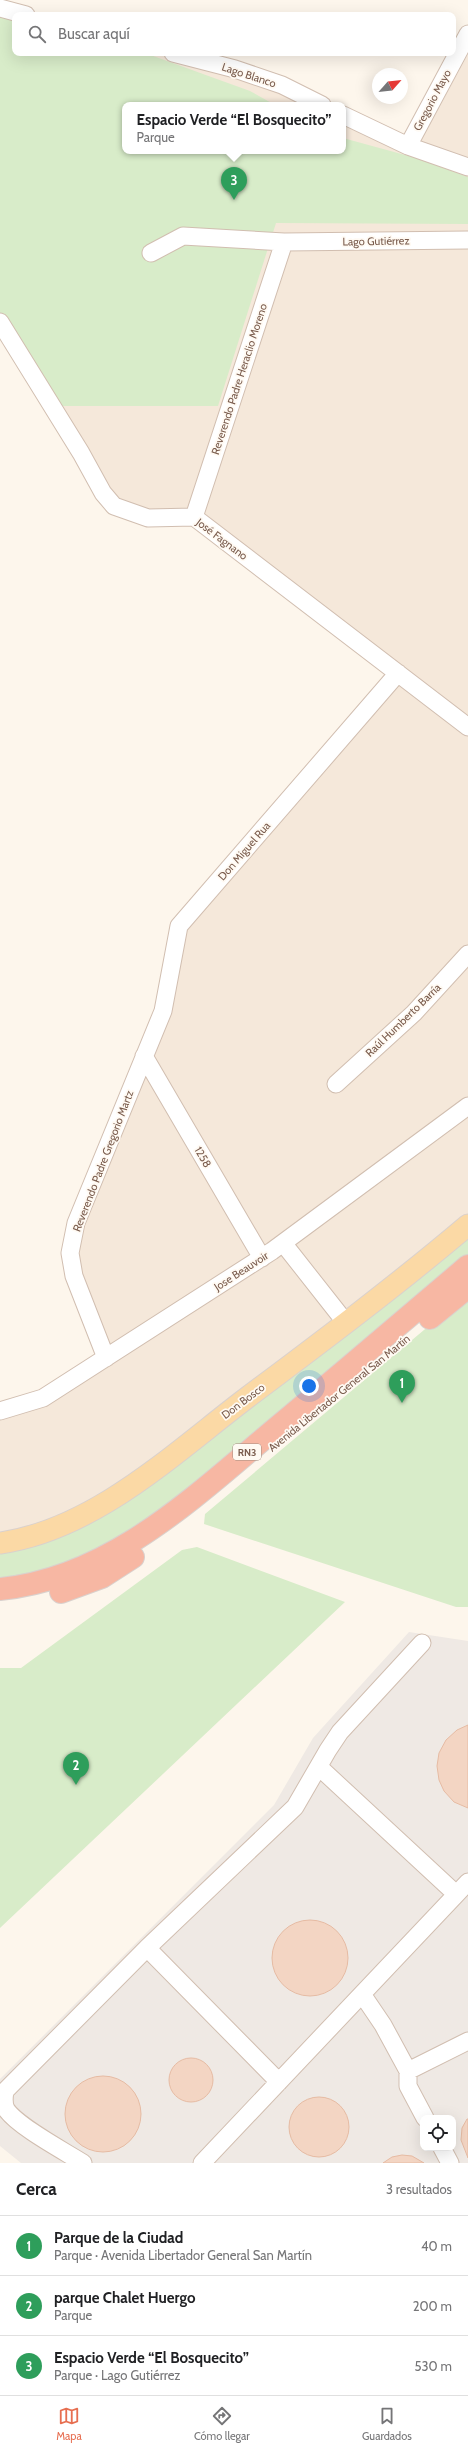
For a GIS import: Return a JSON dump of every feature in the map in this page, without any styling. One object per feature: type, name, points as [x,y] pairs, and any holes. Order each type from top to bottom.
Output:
[{"type":"highway","name":"Avenida Libertador General San Martín","points":[[0,1589],[33,1585],[67,1575],[106,1557],[154,1527],[211,1482],[468,1266]]},
{"type":"highway","name":"Avenida Libertador General San Martín","points":[[0,1602],[66,1591],[102,1577],[139,1554],[176,1527],[468,1287]]},
{"type":"main road","name":"Don Bosco","points":[[0,1543],[39,1534],[72,1523],[98,1509],[346,1323],[468,1225]]},
{"type":"street","points":[[0,8],[15,12]]},
{"type":"street","name":"Gregorio Mayo","points":[[408,146],[468,34]]},
{"type":"street","name":"Lago Blanco","points":[[185,56],[235,69],[282,85],[316,102]]},
{"type":"street","points":[[346,116],[408,146],[468,167]]},
{"type":"street","name":"Lago Gutiérrez","points":[[151,253],[183,236],[284,242],[468,240]]},
{"type":"street","name":"Reverendo Padre Heraclio Moreno","points":[[194,517],[284,242]]},
{"type":"street","name":"José Fagnano","points":[[0,322],[81,453],[103,493],[114,506],[148,518],[194,517],[468,728]]},
{"type":"street","name":"Don Miguel Rua","points":[[144,1056],[164,1005],[180,926],[398,674]]},
{"type":"street","name":"Raúl Humberto Barría","points":[[336,1084],[414,1013],[468,954]]},
{"type":"street","name":"1258","points":[[144,1056],[262,1258]]},
{"type":"street","name":"Reverendo Padre Gregorio Martz","points":[[106,1358],[74,1276],[70,1253],[76,1223],[144,1056]]},
{"type":"street","name":"Jose Beauvoir","points":[[0,1411],[43,1398],[262,1258],[468,1106]]},
{"type":"street","points":[[283,1243],[346,1323]]},
{"type":"street","points":[[83,2163],[16,2118],[7,2109],[4,2102],[5,2090],[148,1948],[295,1807],[340,1732],[422,1643]]},
{"type":"street","points":[[318,1767],[456,1894]]},
{"type":"street","points":[[202,2163],[468,1882]]},
{"type":"street","points":[[148,1948],[279,2082]]},
{"type":"street","points":[[362,1994],[383,2025],[408,2071],[408,2086],[423,2115]]},
{"type":"street","points":[[408,2071],[468,2042]]},
{"type":"street","points":[[444,2151],[450,2163]]},
{"type":"shaded area","points":[[0,8],[12,14],[12,56],[182,56],[313,102],[122,102],[122,154],[346,154],[346,116],[421,140],[468,54],[468,1225],[121,1493],[0,1543],[0,1411],[106,1358],[70,1253],[144,1056],[179,926],[398,674],[194,517],[114,506],[0,322]]},
{"type":"shaded area","points":[[409,1632],[468,1641],[468,2163],[21,2163],[0,2146],[0,2079],[274,1805],[313,1738]]},
{"type":"green space","points":[[0,9],[12,14],[12,56],[153,56],[250,91],[270,102],[122,102],[122,154],[346,154],[346,139],[416,158],[468,177],[468,224],[276,223],[218,406],[58,406],[0,313]]},
{"type":"green space","points":[[468,1225],[468,1266],[154,1527],[0,1589],[0,1543],[72,1523]]},
{"type":"green space","points":[[468,1293],[468,1607],[456,1607],[204,1524],[205,1514]]},
{"type":"green space","points":[[197,1547],[345,1602],[0,1928],[0,1668],[21,1668],[182,1550]]},
{"type":"building","points":[[468,1725],[468,1808],[454,1802],[444,1791],[439,1780],[437,1766],[439,1753],[446,1740],[457,1730]]},
{"type":"building","points":[[302,1920],[318,1920],[331,1926],[342,1937],[348,1950],[346,1973],[331,1990],[318,1996],[302,1996],[289,1990],[274,1973],[272,1966],[272,1950],[278,1937],[295,1922]]},
{"type":"building","points":[[187,2058],[195,2058],[207,2064],[213,2076],[213,2084],[207,2096],[195,2102],[187,2102],[175,2096],[169,2084],[169,2076],[175,2064]]},
{"type":"building","points":[[95,2076],[111,2076],[124,2082],[135,2093],[141,2106],[139,2129],[124,2146],[111,2152],[95,2152],[82,2146],[67,2129],[65,2122],[65,2106],[71,2093],[88,2078]]},
{"type":"building","points":[[313,2097],[325,2097],[336,2102],[344,2110],[349,2121],[347,2139],[336,2152],[325,2157],[313,2157],[302,2152],[294,2144],[289,2133],[289,2121],[294,2110],[302,2102]]},
{"type":"building","points":[[467,2119],[468,2158],[461,2140],[462,2128]]},
{"type":"building","points":[[402,2155],[412,2156],[424,2163],[383,2163],[392,2157]]},
{"type":"place","name":"Espacio Verde “El Bosquecito”","points":[[234,200]]},
{"type":"place","name":"Parque de la Ciudad","points":[[402,1403]]},
{"type":"place","name":"parque Chalet Huergo","points":[[76,1785]]}]
